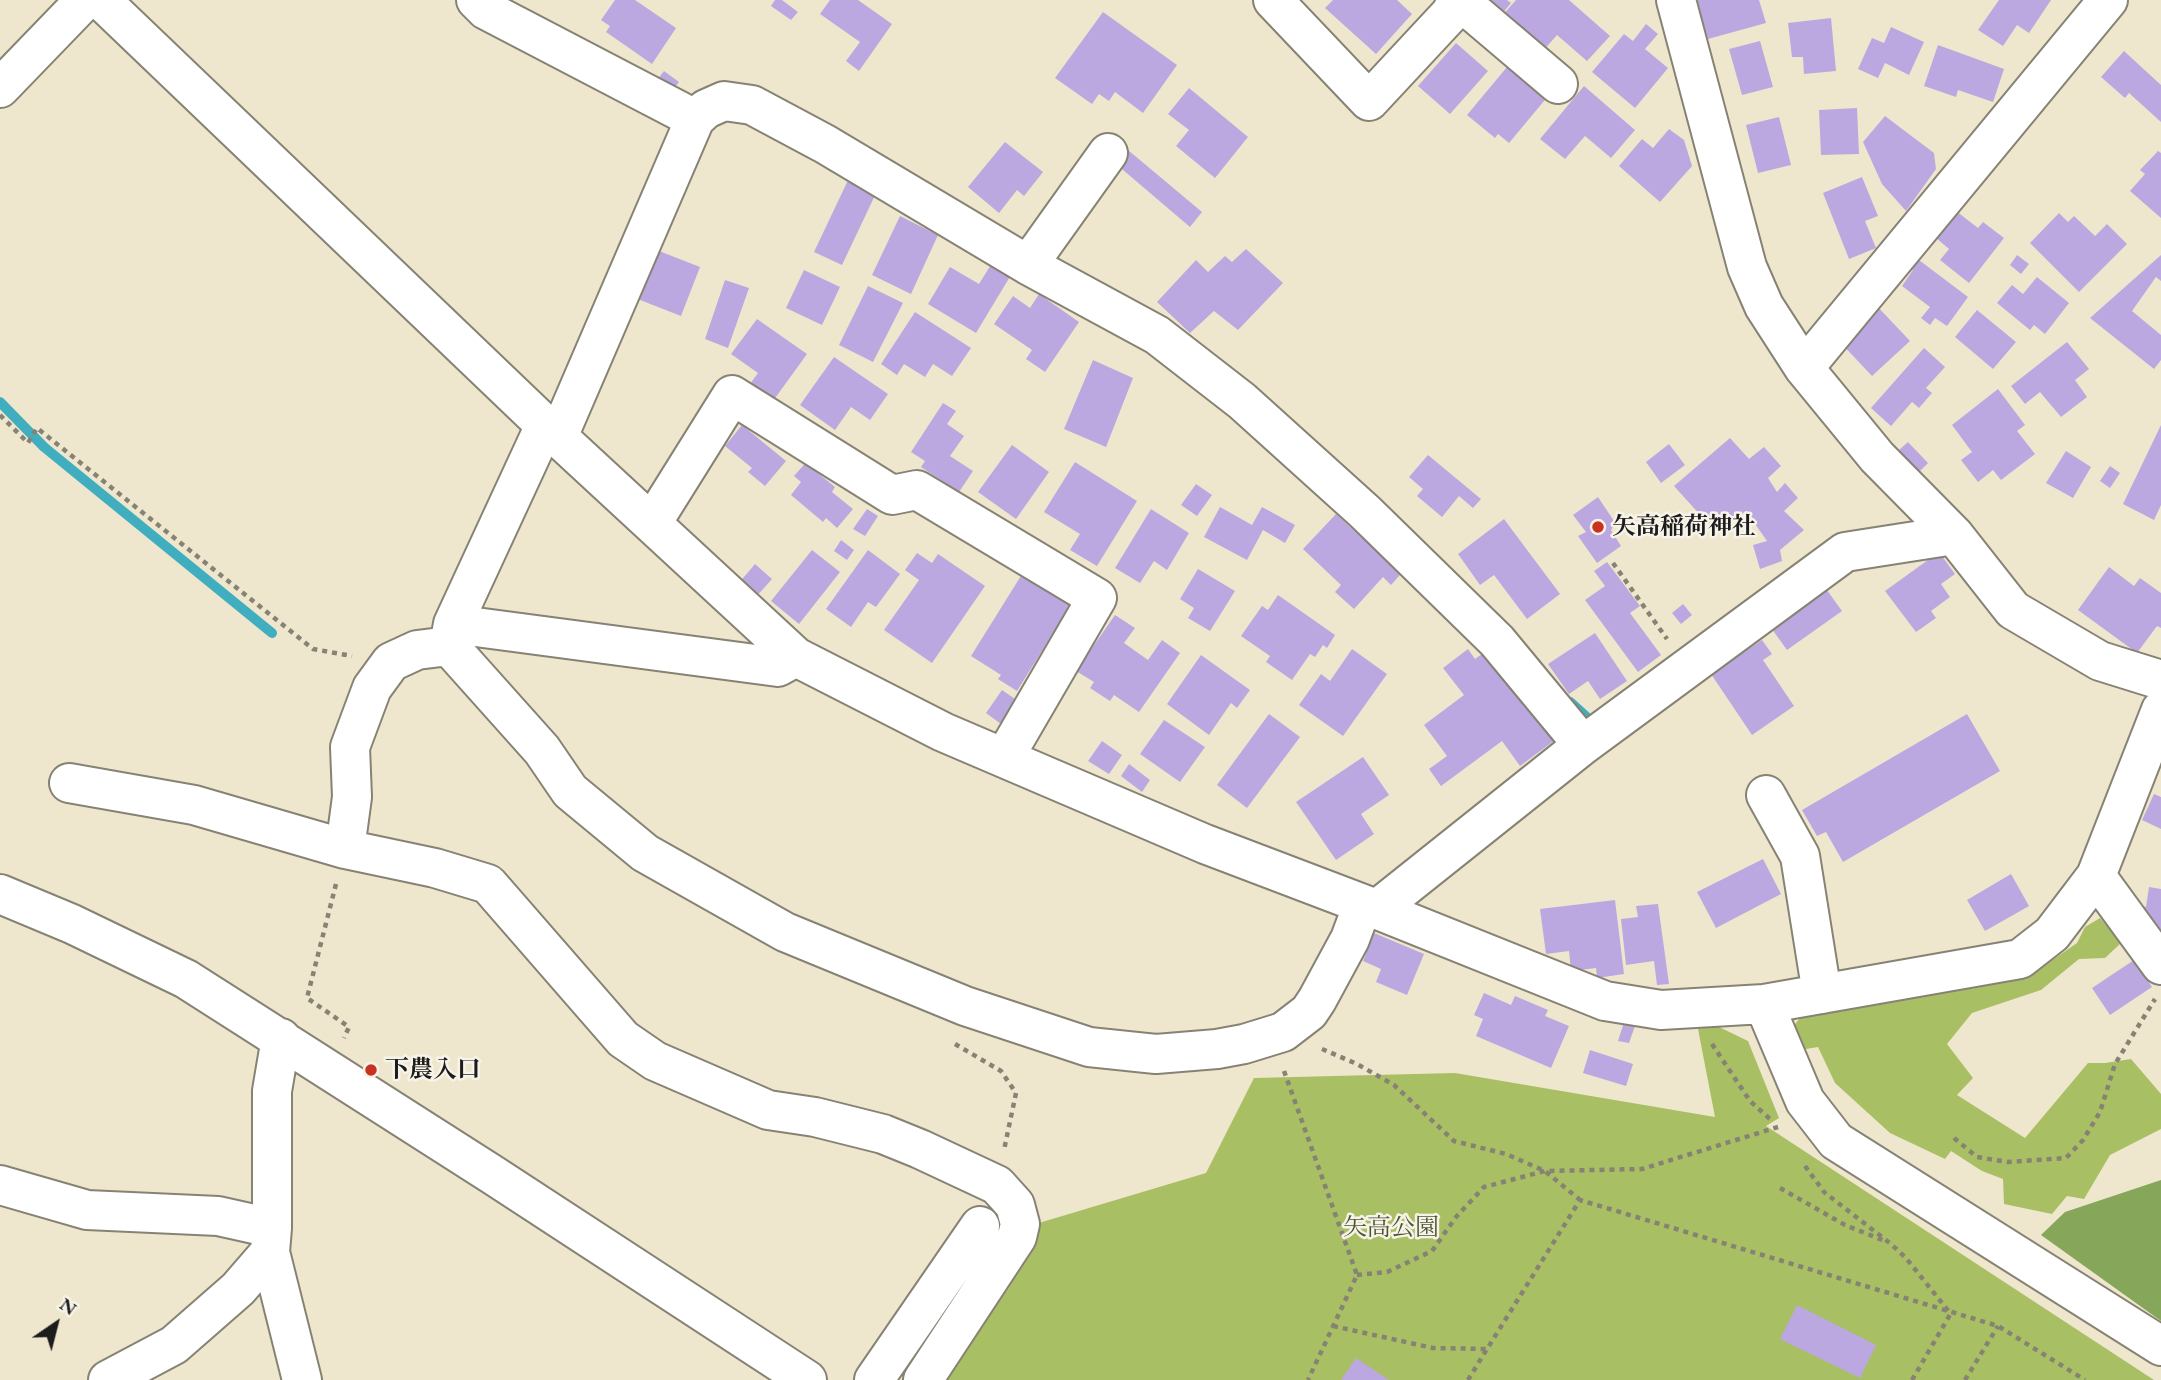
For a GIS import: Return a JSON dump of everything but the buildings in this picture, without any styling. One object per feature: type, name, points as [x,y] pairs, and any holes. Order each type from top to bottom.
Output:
[{"type":"street","points":[[0,88],[85,0]]},
{"type":"street","points":[[102,0],[551,431],[796,657],[943,732],[1205,844],[1605,1001],[1661,1010],[1764,1004],[2020,959],[2052,934],[2096,876],[2161,710]]},
{"type":"street","points":[[476,0],[486,10],[695,119]]},
{"type":"street","points":[[1273,0],[1369,101],[1451,13],[1458,0],[1558,84]]},
{"type":"street","points":[[1676,0],[1747,267],[1764,306],[1804,368],[1877,457],[1954,535],[2013,610],[2100,661],[2161,680]]},
{"type":"street","points":[[1804,368],[2108,0]]},
{"type":"street","points":[[451,635],[551,431],[695,119],[706,109],[724,101],[752,105],[825,144],[1028,265],[1157,335],[1242,401],[1364,512],[1497,641],[1583,745]]},
{"type":"street","points":[[1028,265],[1108,153]]},
{"type":"street","points":[[652,523],[732,395],[892,495],[917,490],[1097,598],[1004,758]]},
{"type":"street","points":[[451,635],[542,750],[570,791],[645,853],[785,932],[965,1006],[1089,1047],[1156,1054],[1217,1049],[1277,1035],[1309,1012],[1369,907],[1844,552],[1954,535]]},
{"type":"street","points":[[345,849],[352,797],[350,747],[372,688],[391,662],[451,635],[778,667],[796,657]]},
{"type":"street","points":[[68,783],[194,805],[345,849],[435,868],[488,884],[623,1039],[655,1061],[768,1110],[815,1117],[883,1134],[997,1185],[1015,1205],[1020,1224],[1017,1237],[923,1380]]},
{"type":"street","points":[[1766,795],[1800,856],[1822,993]]},
{"type":"street","points":[[2096,876],[2161,965]]},
{"type":"street","points":[[0,894],[72,924],[186,979],[807,1380]]},
{"type":"street","points":[[1764,1004],[1805,1101],[1836,1141],[2161,1346]]},
{"type":"street","points":[[281,1038],[272,1091],[271,1240],[302,1380]]},
{"type":"street","points":[[0,1185],[87,1210],[218,1216],[271,1240]]},
{"type":"street","points":[[874,1380],[980,1226]]},
{"type":"street","points":[[108,1380],[174,1345],[238,1289],[271,1240]]},
{"type":"path","points":[[0,415],[28,443],[37,428],[313,649],[391,662]]},
{"type":"path","points":[[1613,563],[1688,669]]},
{"type":"path","points":[[340,1048],[349,1027],[307,998],[345,849]]},
{"type":"path","points":[[1954,1138],[1977,1157],[2008,1162],[2066,1158],[2083,1140],[2100,1112],[2115,1064],[2161,989]]},
{"type":"path","points":[[1696,1008],[1706,1035],[1750,1101],[1785,1138]]},
{"type":"path","points":[[1277,1035],[1357,1064],[1394,1085],[1454,1141],[1506,1154],[1545,1171],[1580,1200],[1998,1326],[2085,1380]]},
{"type":"path","points":[[1277,1035],[1357,1275],[1308,1380]]},
{"type":"path","points":[[943,1038],[1001,1071],[1016,1093],[997,1185]]},
{"type":"path","points":[[1357,1275],[1387,1272],[1432,1251],[1456,1217],[1484,1187],[1545,1171],[1642,1169],[1785,1125]]},
{"type":"path","points":[[1801,1160],[1824,1192],[1891,1244],[1951,1313]]},
{"type":"path","points":[[1780,1188],[1845,1225],[1891,1244]]},
{"type":"path","points":[[1468,1380],[1580,1200]]},
{"type":"path","points":[[1912,1380],[1951,1313]]},
{"type":"path","points":[[1333,1326],[1433,1348],[1488,1349]]},
{"type":"path","points":[[1965,1380],[1998,1326]]},
{"type":"green space","points":[[2100,918],[2121,943],[2105,958],[2079,959],[2041,990],[1972,1013],[1947,1044],[1973,1078],[1957,1095],[2025,1138],[2088,1063],[2131,1059],[2161,1094],[2161,1129],[2110,1155],[2084,1199],[2067,1196],[2052,1214],[2004,1204],[2003,1179],[1982,1171],[1951,1151],[1945,1159],[1890,1133],[1835,1083],[1818,1047],[1800,1050],[1790,1030],[1807,1010],[2041,968],[2077,943],[2085,927]]},
{"type":"green space","name":"矢高公園","points":[[1715,1025],[1748,1041],[1779,1118],[1766,1126],[2154,1380],[923,1380],[1012,1231],[1206,1173],[1254,1078],[1455,1073],[1715,1117],[1698,1029]]},
{"type":"green space","points":[[2161,1180],[2161,1321],[2041,1235],[2065,1212]]},
{"type":"waterway","points":[[0,402],[44,447],[272,633]]},
{"type":"waterway","points":[[1570,702],[1591,721],[1598,716]]},
{"type":"place","name":"矢高稲荷神社","points":[[1598,527]]},
{"type":"place","name":"下農入口","points":[[371,1070]]}]
